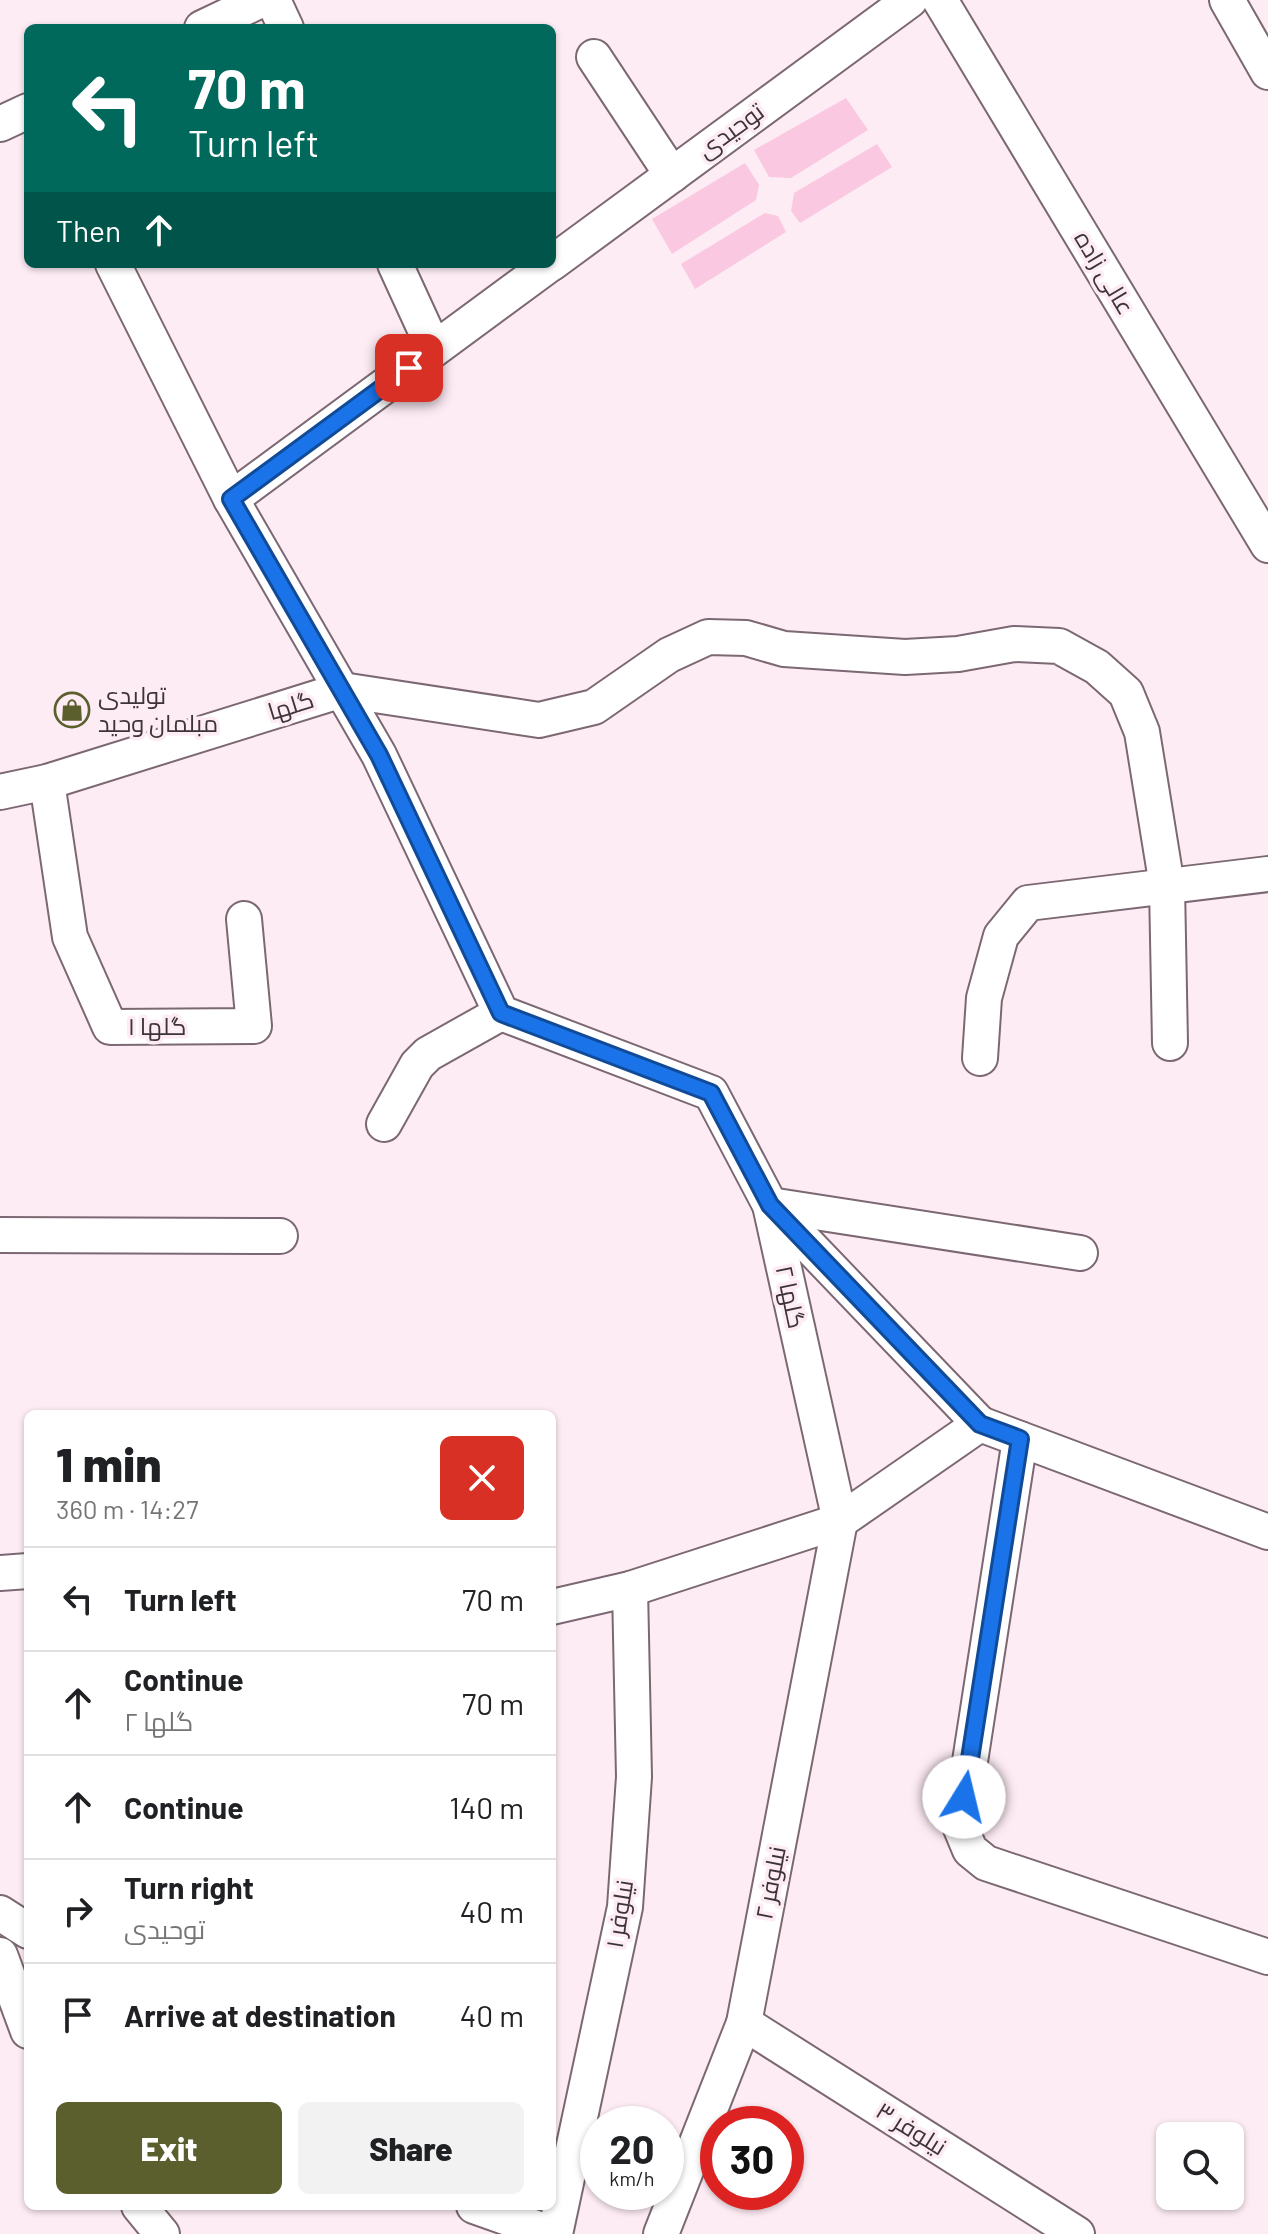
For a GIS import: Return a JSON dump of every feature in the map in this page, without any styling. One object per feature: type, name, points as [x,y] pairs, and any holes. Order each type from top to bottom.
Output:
[{"type":"street","points":[[210,24],[261,0]]},
{"type":"street","points":[[273,0],[284,24]]},
{"type":"street","name":"توحیدی","points":[[556,259],[910,0]]},
{"type":"street","name":"عالی زاده","points":[[940,0],[1268,545]]},
{"type":"street","points":[[1227,0],[1268,72]]},
{"type":"street","points":[[594,57],[672,175]]},
{"type":"street","points":[[0,124],[24,113]]},
{"type":"street","points":[[115,268],[231,499],[379,755],[501,1013],[428,1054],[417,1065],[384,1124]]},
{"type":"street","points":[[397,268],[434,349]]},
{"type":"street","name":"توحیدی","points":[[231,499],[544,268]]},
{"type":"street","name":"گلها","points":[[0,792],[47,782],[342,690],[539,720],[594,707],[669,655],[708,637],[746,638],[784,649],[905,657],[958,654],[1014,644],[1059,646],[1097,667],[1126,693],[1142,732],[1167,886],[1170,1043]]},
{"type":"street","name":"گلها ۱","points":[[47,782],[70,937],[110,1027],[254,1026],[244,919]]},
{"type":"street","points":[[980,1058],[984,998],[1001,936],[1028,903],[1268,874]]},
{"type":"street","name":"گلها ۲","points":[[501,1013],[711,1093],[770,1205],[840,1521]]},
{"type":"street","points":[[770,1205],[1080,1253]]},
{"type":"street","points":[[770,1205],[980,1424],[1268,1532]]},
{"type":"street","points":[[0,1235],[280,1236]]},
{"type":"street","points":[[556,1606],[630,1589],[840,1521],[980,1424]]},
{"type":"street","points":[[1020,1439],[960,1826],[970,1850],[986,1863],[1268,1957]]},
{"type":"street","name":"نیلوفر ۲","points":[[661,2234],[744,2023],[840,1521]]},
{"type":"street","points":[[0,1573],[24,1571]]},
{"type":"street","name":"نیلوفر ۱","points":[[554,2234],[625,1907],[634,1777],[630,1589]]},
{"type":"street","points":[[0,1913],[24,1928]]},
{"type":"street","points":[[0,1955],[24,2020]]},
{"type":"street","name":"نیلوفر ۳","points":[[744,2023],[1077,2234]]},
{"type":"street","points":[[142,2210],[162,2234]]},
{"type":"street","points":[[485,2210],[554,2234]]},
{"type":"shaded area","points":[[846,98],[868,130],[791,178],[769,177],[754,150]]},
{"type":"shaded area","points":[[877,144],[892,167],[800,223],[791,211],[794,193]]},
{"type":"shaded area","points":[[745,163],[759,185],[756,200],[672,254],[652,219]]},
{"type":"shaded area","points":[[765,213],[778,216],[786,232],[695,289],[681,264]]},
{"type":"place","name":"تولیدی مبلمان وحید","points":[[72,710]]},
{"type":"route","points":[[409,368],[231,499],[379,755],[501,1013],[711,1093],[770,1205],[980,1424],[1020,1439],[964,1797]]}]
